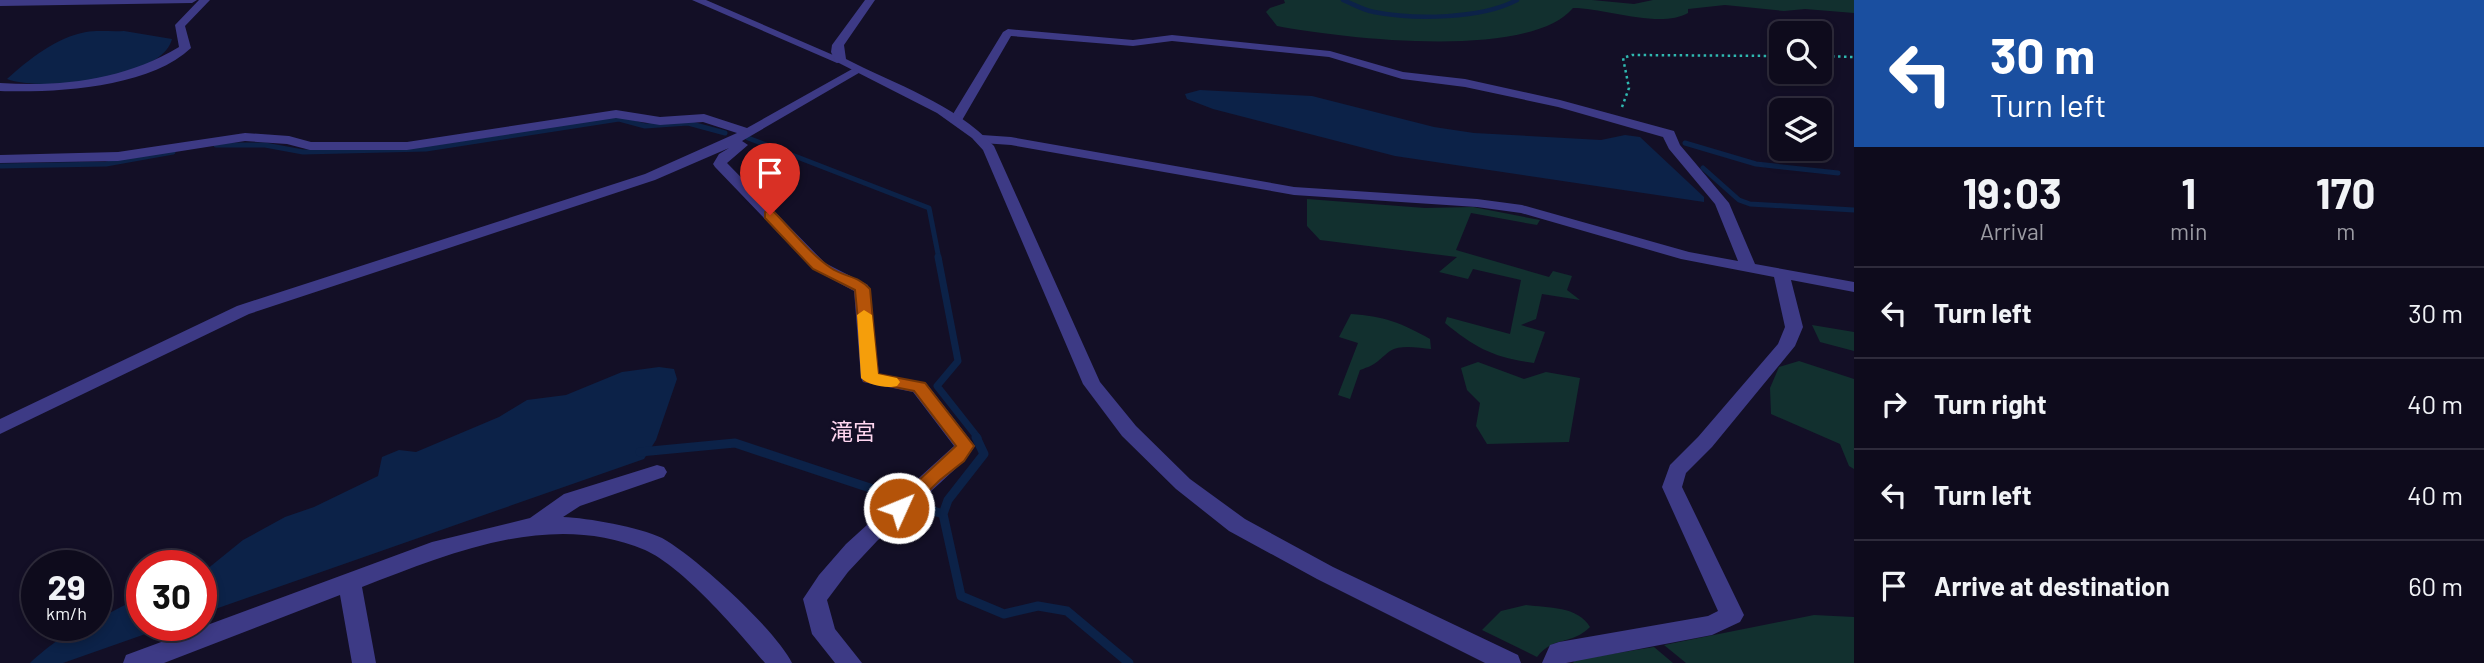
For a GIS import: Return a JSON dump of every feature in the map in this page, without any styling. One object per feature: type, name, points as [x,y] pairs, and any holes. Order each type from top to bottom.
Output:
[{"type":"street","points":[[0,3],[192,0]]},
{"type":"street","points":[[0,87],[60,87],[100,81],[171,57],[185,48],[180,26],[205,0]]},
{"type":"street","points":[[697,0],[799,46],[841,61],[956,119],[982,139],[989,149],[1092,384],[1129,430],[1183,484],[1237,525],[1325,573],[1509,663]]},
{"type":"street","points":[[841,61],[837,52],[838,45],[870,0]]},
{"type":"street","points":[[0,14],[29,1]]},
{"type":"street","points":[[956,119],[1009,32],[1133,43],[1172,38],[1330,54],[1402,75],[1496,89],[1670,134],[1674,146],[1722,203],[1749,268]]},
{"type":"street","points":[[0,427],[243,310],[650,177],[741,135],[858,70]]},
{"type":"street","points":[[0,159],[134,155],[234,138],[287,140],[310,146],[407,146],[616,114],[660,121],[704,118],[741,135]]},
{"type":"street","points":[[741,135],[742,146],[724,157],[720,164],[819,266],[829,273],[854,282],[862,289],[870,378],[919,387],[965,446],[958,457],[933,475],[830,575],[815,599],[824,634],[850,663]]},
{"type":"street","points":[[982,139],[1011,141],[1294,191],[1495,204],[1522,209],[1662,250],[1854,287]]},
{"type":"street","points":[[1554,663],[1559,652],[1712,625],[1732,615],[1672,487],[1677,470],[1705,442],[1786,346],[1794,327],[1781,274]]},
{"type":"street","points":[[536,524],[572,500],[657,472]]},
{"type":"street","points":[[135,663],[440,548],[536,524],[586,526],[653,544],[683,565],[737,613],[780,663]]},
{"type":"street","points":[[350,584],[364,663]]},
{"type":"path","points":[[1612,118],[1627,100],[1630,84],[1622,65],[1623,58],[1632,55],[1769,56]]},
{"type":"path","points":[[1832,56],[1854,57]]},
{"type":"green space","points":[[1284,0],[1592,0],[1634,4],[1653,0],[1854,0],[1854,13],[1805,9],[1784,11],[1725,5],[1688,9],[1688,13],[1663,19],[1573,8],[1550,24],[1517,35],[1477,40],[1387,40],[1277,26],[1266,12],[1285,3]]},
{"type":"green space","points":[[1307,199],[1425,208],[1473,207],[1540,220],[1537,225],[1471,213],[1456,250],[1549,277],[1553,271],[1572,276],[1567,290],[1580,300],[1542,294],[1536,319],[1521,325],[1545,332],[1534,363],[1497,355],[1466,339],[1445,323],[1447,317],[1510,334],[1521,280],[1473,269],[1468,279],[1439,272],[1457,257],[1320,240],[1307,226]]},
{"type":"green space","points":[[1351,314],[1373,316],[1401,325],[1430,339],[1431,349],[1394,349],[1374,364],[1360,370],[1350,399],[1338,395],[1358,343],[1339,337]]},
{"type":"green space","points":[[1812,325],[1854,332],[1854,351],[1820,342]]},
{"type":"green space","points":[[1799,361],[1854,379],[1854,469],[1849,466],[1840,444],[1771,414],[1770,388],[1779,367]]},
{"type":"green space","points":[[1478,362],[1524,379],[1546,372],[1580,378],[1569,442],[1487,444],[1476,426],[1480,403],[1467,390],[1461,368]]},
{"type":"green space","points":[[1526,605],[1570,612],[1585,620],[1590,627],[1576,637],[1550,646],[1537,657],[1482,630],[1501,611]]},
{"type":"green space","points":[[1814,615],[1854,617],[1854,663],[1686,663],[1664,645]]},
{"type":"green space","points":[[1654,647],[1673,663],[1573,663],[1575,660]]},
{"type":"water","points":[[124,31],[172,39],[163,53],[147,64],[124,73],[72,83],[23,83],[7,79],[34,57],[64,39],[86,32]]},
{"type":"water","points":[[1200,90],[1312,96],[1434,127],[1474,133],[1601,140],[1625,135],[1640,137],[1704,197],[1704,202],[1395,156],[1213,109],[1187,99],[1185,94]]},
{"type":"water","points":[[659,367],[674,369],[677,379],[656,440],[644,459],[217,608],[217,561],[243,540],[285,517],[314,507],[378,476],[382,457],[399,450],[416,452],[499,417],[527,400],[566,395],[622,372]]},
{"type":"water","points":[[126,604],[126,641],[63,663],[30,663],[57,641],[112,641],[112,612]]},
{"type":"waterway","points":[[1343,0],[1374,12],[1428,17],[1485,11],[1517,0]]},
{"type":"waterway","points":[[216,145],[265,145],[303,152],[426,149],[619,119],[645,126],[688,123],[725,133]]},
{"type":"waterway","points":[[748,138],[929,208],[939,259]]},
{"type":"waterway","points":[[1685,143],[1756,164],[1838,173]]},
{"type":"waterway","points":[[0,166],[106,164],[173,152]]},
{"type":"waterway","points":[[1703,168],[1739,200],[1750,204],[1854,210]]},
{"type":"waterway","points":[[938,257],[958,361],[937,386],[978,438]]},
{"type":"waterway","points":[[943,514],[948,500],[984,454],[976,437]]},
{"type":"waterway","points":[[640,452],[735,443],[885,493]]},
{"type":"waterway","points":[[924,508],[943,514]]},
{"type":"waterway","points":[[943,514],[961,596],[1004,614],[1038,606],[1067,611],[1129,663]]},
{"type":"slow traffic","points":[[864,315],[870,378],[891,382]]},
{"type":"district","name":"滝宮","points":[[853,432]]},
{"type":"route","points":[[770,215],[819,266],[829,273],[854,282],[862,289],[870,378],[883,382],[907,382],[919,387],[953,427],[965,446],[958,457],[933,475],[899,508]]}]
